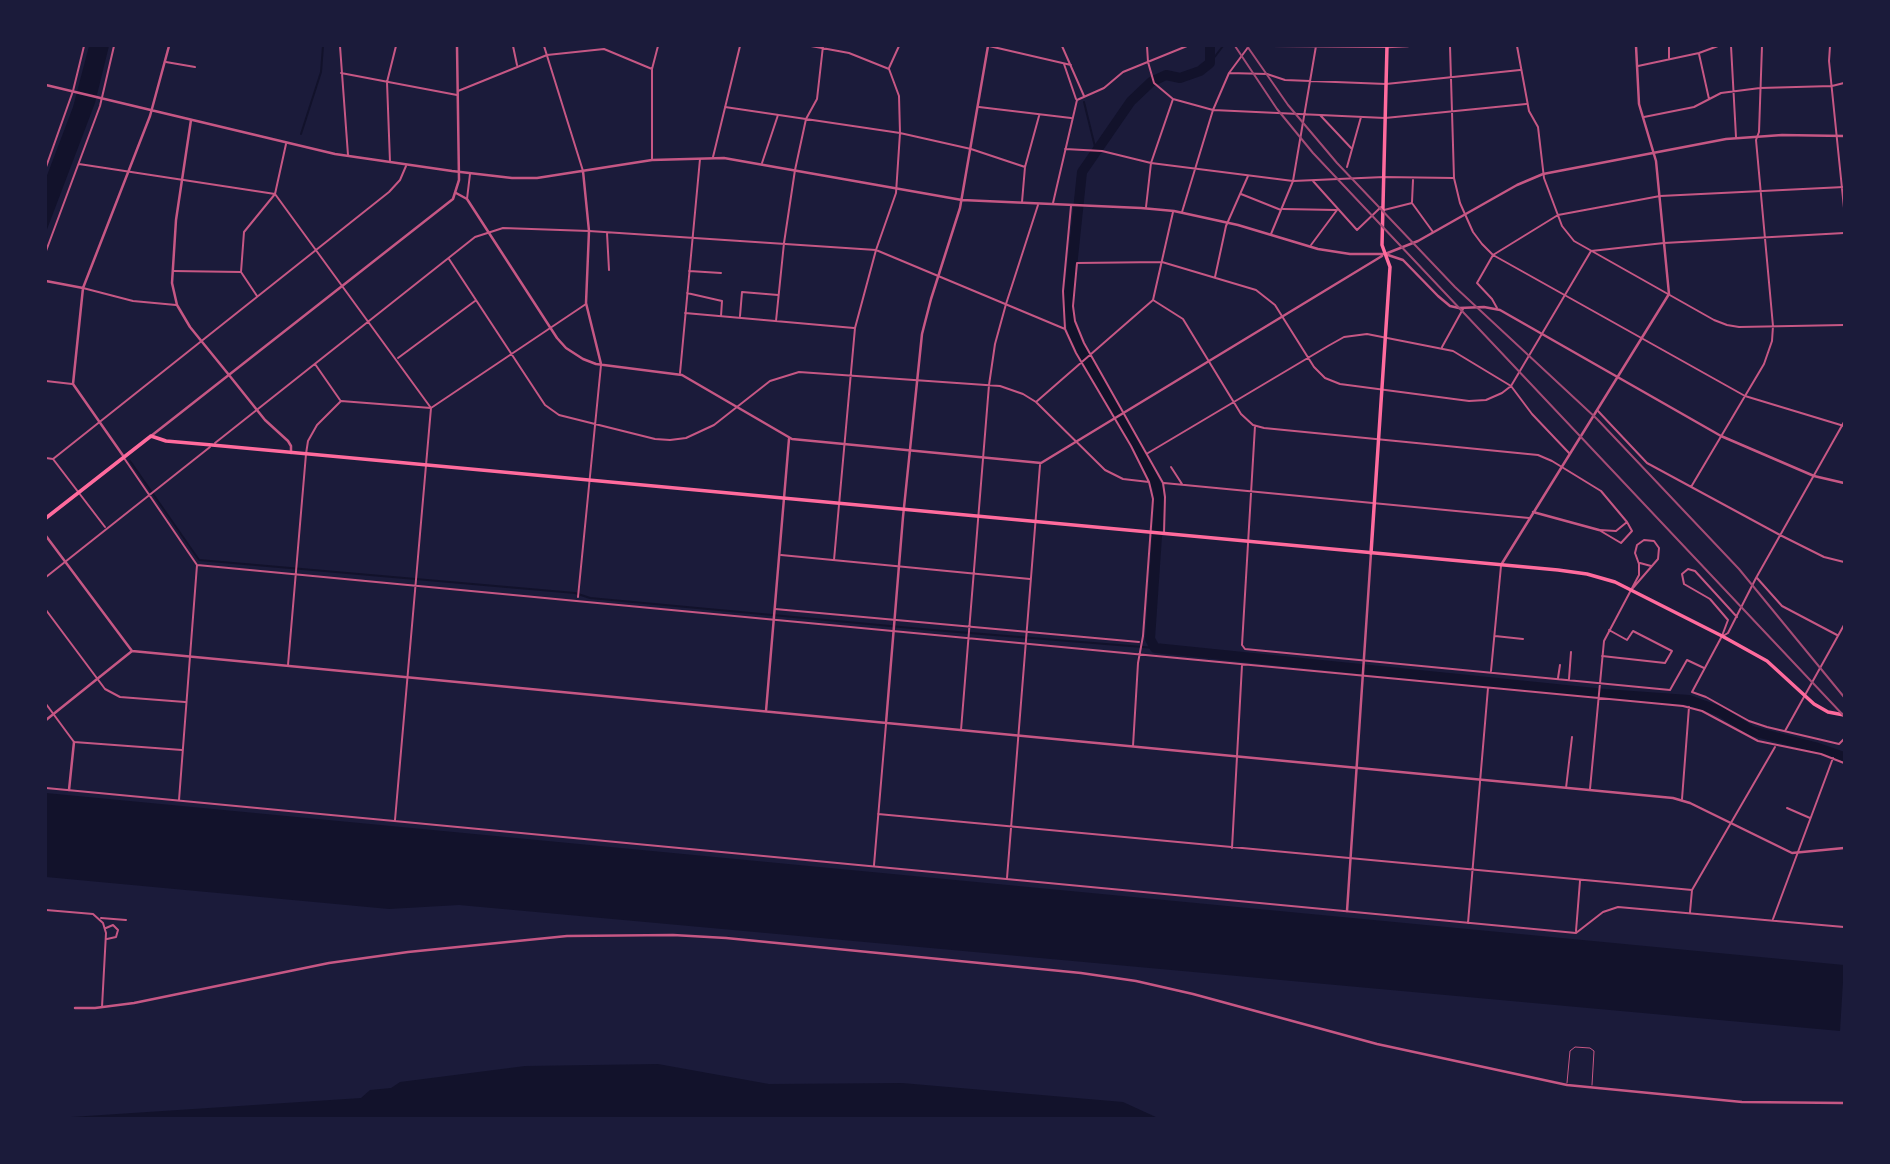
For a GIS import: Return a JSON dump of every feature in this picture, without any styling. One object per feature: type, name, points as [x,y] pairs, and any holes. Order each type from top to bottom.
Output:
[{"type":"main road","points":[[1371,553],[1390,267],[1382,245],[1387,46]]},
{"type":"main road","points":[[46,518],[151,436],[166,441],[1587,574],[1631,590],[1768,661],[1804,696],[1821,708],[1844,715]]},
{"type":"street","points":[[46,167],[74,91],[83,46]]},
{"type":"street","points":[[46,251],[101,99],[114,46]]},
{"type":"street","points":[[169,46],[152,111],[83,288],[73,384],[197,565],[179,801]]},
{"type":"street","points":[[340,46],[348,156]]},
{"type":"street","points":[[390,163],[387,82],[396,46]]},
{"type":"street","points":[[151,436],[448,204],[456,193],[459,172],[457,46]]},
{"type":"street","points":[[513,46],[518,67]]},
{"type":"street","points":[[544,46],[583,171],[589,231],[586,303],[601,364],[578,597]]},
{"type":"street","points":[[610,51],[611,46]]},
{"type":"street","points":[[652,160],[652,69],[658,46]]},
{"type":"street","points":[[712,158],[740,46]]},
{"type":"street","points":[[811,46],[823,46],[849,53],[889,68]]},
{"type":"street","points":[[776,321],[795,170],[806,119],[817,99],[823,46]]},
{"type":"street","points":[[834,560],[855,328],[896,188],[900,133],[899,96],[889,68],[899,46]]},
{"type":"street","points":[[874,867],[904,510],[922,334],[962,200],[988,46],[1071,65]]},
{"type":"street","points":[[1062,46],[1084,97]]},
{"type":"street","points":[[1147,46],[1154,83],[1173,99],[1213,110],[1385,118],[1527,103]]},
{"type":"street","points":[[1077,100],[1104,88],[1123,72],[1187,46]]},
{"type":"street","points":[[1182,213],[1213,110],[1229,73],[1249,46]]},
{"type":"street","points":[[1272,46],[1408,46]]},
{"type":"street","points":[[1271,235],[1293,181],[1316,46]]},
{"type":"street","points":[[1450,46],[1454,178],[1473,232],[1493,255],[1745,396],[1844,424],[1756,578],[1728,633],[1722,636]]},
{"type":"street","points":[[1517,46],[1527,103],[1538,127],[1543,174],[1569,236],[1591,251],[1727,325],[1844,325]]},
{"type":"street","points":[[1491,673],[1501,565],[1669,294],[1656,160],[1639,104],[1636,46]]},
{"type":"street","points":[[1669,46],[1670,59]]},
{"type":"street","points":[[1637,67],[1699,53],[1716,46]]},
{"type":"street","points":[[1731,46],[1735,138]]},
{"type":"street","points":[[1691,487],[1763,364],[1772,341],[1773,326],[1756,140],[1762,46]]},
{"type":"street","points":[[1830,46],[1844,208]]},
{"type":"street","points":[[341,73],[457,93],[547,55],[604,49],[652,69]]},
{"type":"street","points":[[1699,53],[1709,99]]},
{"type":"street","points":[[164,62],[195,67]]},
{"type":"street","points":[[1053,204],[1077,100],[1064,63]]},
{"type":"street","points":[[1229,73],[1268,74],[1285,80],[1386,84],[1521,70]]},
{"type":"street","points":[[1643,117],[1694,107],[1721,93],[1844,83]]},
{"type":"street","points":[[46,85],[286,143],[348,156],[459,172],[522,178],[652,160],[712,158],[762,164],[962,200],[1174,211],[1228,223],[1309,247],[1344,254],[1385,254],[1403,260],[1446,303],[1463,309],[1497,309],[1721,436],[1814,476],[1844,483]]},
{"type":"street","points":[[1146,208],[1151,163],[1173,99]]},
{"type":"street","points":[[725,107],[900,133],[971,149],[1025,167]]},
{"type":"street","points":[[978,107],[1072,118]]},
{"type":"street","points":[[1320,114],[1352,150]]},
{"type":"street","points":[[762,164],[778,115]]},
{"type":"street","points":[[1022,204],[1025,167],[1039,116]]},
{"type":"street","points":[[1347,167],[1361,117]]},
{"type":"street","points":[[191,120],[176,220],[172,271],[177,305],[183,317],[229,375],[289,443],[291,453]]},
{"type":"street","points":[[456,193],[467,199],[550,327],[571,352],[583,359],[601,364],[680,374],[789,439],[1041,463],[1385,254],[1434,233],[1543,174],[1735,138],[1844,136]]},
{"type":"street","points":[[258,297],[241,272],[244,232],[275,194],[286,143]]},
{"type":"street","points":[[1065,149],[1100,151],[1151,163],[1293,181],[1384,177],[1454,178]]},
{"type":"street","points":[[680,374],[700,158]]},
{"type":"street","points":[[79,164],[275,194],[431,408],[395,821]]},
{"type":"street","points":[[53,459],[389,192],[400,180],[406,165]]},
{"type":"street","points":[[467,199],[470,173]]},
{"type":"street","points":[[1214,278],[1228,223],[1249,174]]},
{"type":"street","points":[[1413,178],[1412,203],[1434,233]]},
{"type":"street","points":[[1312,180],[1357,230],[1383,208],[1412,203]]},
{"type":"street","points":[[1497,309],[1492,299],[1477,284],[1493,255],[1558,215],[1660,196],[1843,187]]},
{"type":"street","points":[[1240,193],[1281,210],[1337,209]]},
{"type":"street","points":[[961,730],[989,385],[995,344],[1038,204]]},
{"type":"street","points":[[1073,205],[1063,291],[1065,328],[1081,361],[1131,446],[1149,482],[1153,499],[1133,746]]},
{"type":"street","points":[[1309,247],[1337,209]]},
{"type":"street","points":[[1036,402],[1153,300],[1174,211]]},
{"type":"street","points":[[46,577],[475,237],[488,231],[518,227],[876,250],[1065,328]]},
{"type":"street","points":[[607,232],[609,270]]},
{"type":"street","points":[[1591,251],[1664,243],[1844,233]]},
{"type":"street","points":[[1163,533],[1163,483],[1079,332],[1073,306],[1077,263],[1162,262],[1256,290],[1275,305],[1308,358],[1325,378],[1340,384],[1469,401],[1486,400],[1511,386],[1591,251]]},
{"type":"street","points":[[449,258],[545,405],[559,415],[655,439],[670,440],[686,438],[713,425],[770,381],[799,372],[989,385],[1013,390],[1036,402],[1114,476],[1149,482]]},
{"type":"street","points":[[172,271],[241,272]]},
{"type":"street","points":[[688,271],[721,273]]},
{"type":"street","points":[[46,281],[133,301],[177,305]]},
{"type":"street","points":[[740,317],[742,292],[779,295]]},
{"type":"street","points":[[686,293],[722,301],[721,316]]},
{"type":"street","points":[[397,359],[476,300]]},
{"type":"street","points":[[1153,300],[1183,319],[1246,420],[1255,426],[1532,454],[1548,458],[1601,491],[1632,528],[1632,533],[1622,542],[1599,530]]},
{"type":"street","points":[[288,666],[306,454],[313,429],[341,401],[431,408],[586,303]]},
{"type":"street","points":[[1441,348],[1463,309]]},
{"type":"street","points":[[684,313],[855,328]]},
{"type":"street","points":[[1148,453],[1344,337],[1367,334],[1453,351],[1511,386],[1532,414],[1570,454]]},
{"type":"street","points":[[315,364],[341,401]]},
{"type":"street","points":[[46,381],[73,384]]},
{"type":"street","points":[[1597,410],[1647,463],[1780,535],[1824,557],[1844,562]]},
{"type":"street","points":[[1255,426],[1242,645],[1245,649],[1670,690],[1687,660],[1704,668]]},
{"type":"street","points":[[766,711],[789,439]]},
{"type":"street","points":[[46,458],[53,459],[107,529]]},
{"type":"street","points":[[1007,879],[1041,463]]},
{"type":"street","points":[[1171,467],[1183,485]]},
{"type":"street","points":[[1163,483],[1529,518]]},
{"type":"street","points":[[1534,512],[1599,530],[1616,531],[1627,522]]},
{"type":"street","points":[[1616,531],[1616,540]]},
{"type":"street","points":[[46,536],[132,651]]},
{"type":"street","points":[[1590,790],[1602,656],[1608,629],[1639,573],[1639,562],[1635,553],[1637,545],[1651,540],[1657,543],[1660,550],[1658,559],[1631,590]]},
{"type":"street","points":[[1347,911],[1371,553]]},
{"type":"street","points":[[779,555],[1031,579]]},
{"type":"street","points":[[1639,562],[1652,566]]},
{"type":"street","points":[[197,565],[774,618],[969,629],[1140,643]]},
{"type":"street","points":[[1737,617],[1695,571],[1688,569],[1684,572],[1681,577],[1684,584],[1710,599],[1728,617],[1722,636],[1692,692],[1749,721],[1839,744],[1844,739]]},
{"type":"street","points":[[1756,578],[1782,606],[1838,636]]},
{"type":"street","points":[[46,610],[105,689],[120,696],[186,702]]},
{"type":"street","points":[[775,610],[968,637],[1689,707],[1748,737],[1844,763]]},
{"type":"street","points":[[1784,731],[1844,625]]},
{"type":"street","points":[[1602,656],[1665,663],[1672,651],[1633,631],[1627,640],[1608,629]]},
{"type":"street","points":[[1494,636],[1524,639]]},
{"type":"street","points":[[46,720],[132,651],[1682,800],[1789,852],[1798,854],[1844,848]]},
{"type":"street","points":[[1569,680],[1571,652]]},
{"type":"street","points":[[1232,848],[1242,664]]},
{"type":"street","points":[[1558,679],[1560,665]]},
{"type":"street","points":[[1468,923],[1488,687]]},
{"type":"street","points":[[46,704],[74,742],[69,790]]},
{"type":"street","points":[[1682,800],[1689,707]]},
{"type":"street","points":[[1566,788],[1572,737]]},
{"type":"street","points":[[74,742],[182,750]]},
{"type":"street","points":[[1690,913],[1692,890],[1776,745]]},
{"type":"street","points":[[1773,920],[1833,758]]},
{"type":"street","points":[[46,788],[1576,933],[1603,912],[1618,907],[1844,927]]},
{"type":"street","points":[[1787,808],[1811,819]]},
{"type":"street","points":[[878,814],[1692,890]]},
{"type":"street","points":[[1576,933],[1580,880]]},
{"type":"street","points":[[46,910],[126,920]]},
{"type":"street","points":[[100,918],[105,929],[102,1008]]},
{"type":"street","points":[[105,929],[113,925],[118,930],[116,937],[105,939]]},
{"type":"street","points":[[75,1008],[102,1008],[134,1003],[329,963],[408,951],[567,936],[673,935],[1105,976],[1184,991],[1377,1044],[1567,1085],[1742,1102],[1844,1103]]},
{"type":"lane","points":[[1567,1085],[1571,1049],[1576,1046],[1590,1048],[1595,1055],[1591,1088]]},
{"type":"shaded area","points":[[89,46],[109,46],[95,103],[46,232],[46,178],[73,107]]},
{"type":"shaded area","points":[[46,793],[1844,965],[1840,1031],[459,905],[389,909],[46,877]]},
{"type":"shaded area","points":[[658,1064],[769,1084],[902,1083],[1123,1102],[1158,1118],[56,1118],[361,1098],[370,1090],[391,1088],[400,1082],[525,1066]]},
{"type":"waterway","points":[[301,134],[321,72],[323,46]]},
{"type":"waterway","points":[[1210,46],[1210,63],[1200,71],[1180,78],[1166,75],[1151,82],[1131,101],[1082,172],[1068,305],[1078,345],[1144,459],[1158,489],[1150,639],[1155,648],[1605,694],[1689,700],[1719,711],[1752,731],[1844,757]]},
{"type":"waterway","points":[[1210,63],[1223,46]]},
{"type":"waterway","points":[[1084,102],[1096,151]]},
{"type":"waterway","points":[[130,461],[199,560],[575,593],[590,598],[933,630],[1155,648]]},
{"type":"railway","points":[[1235,46],[1277,109],[1313,153],[1844,716]]},
{"type":"railway","points":[[1247,46],[1288,105],[1337,163],[1455,287],[1597,419],[1739,569],[1844,697]]}]
